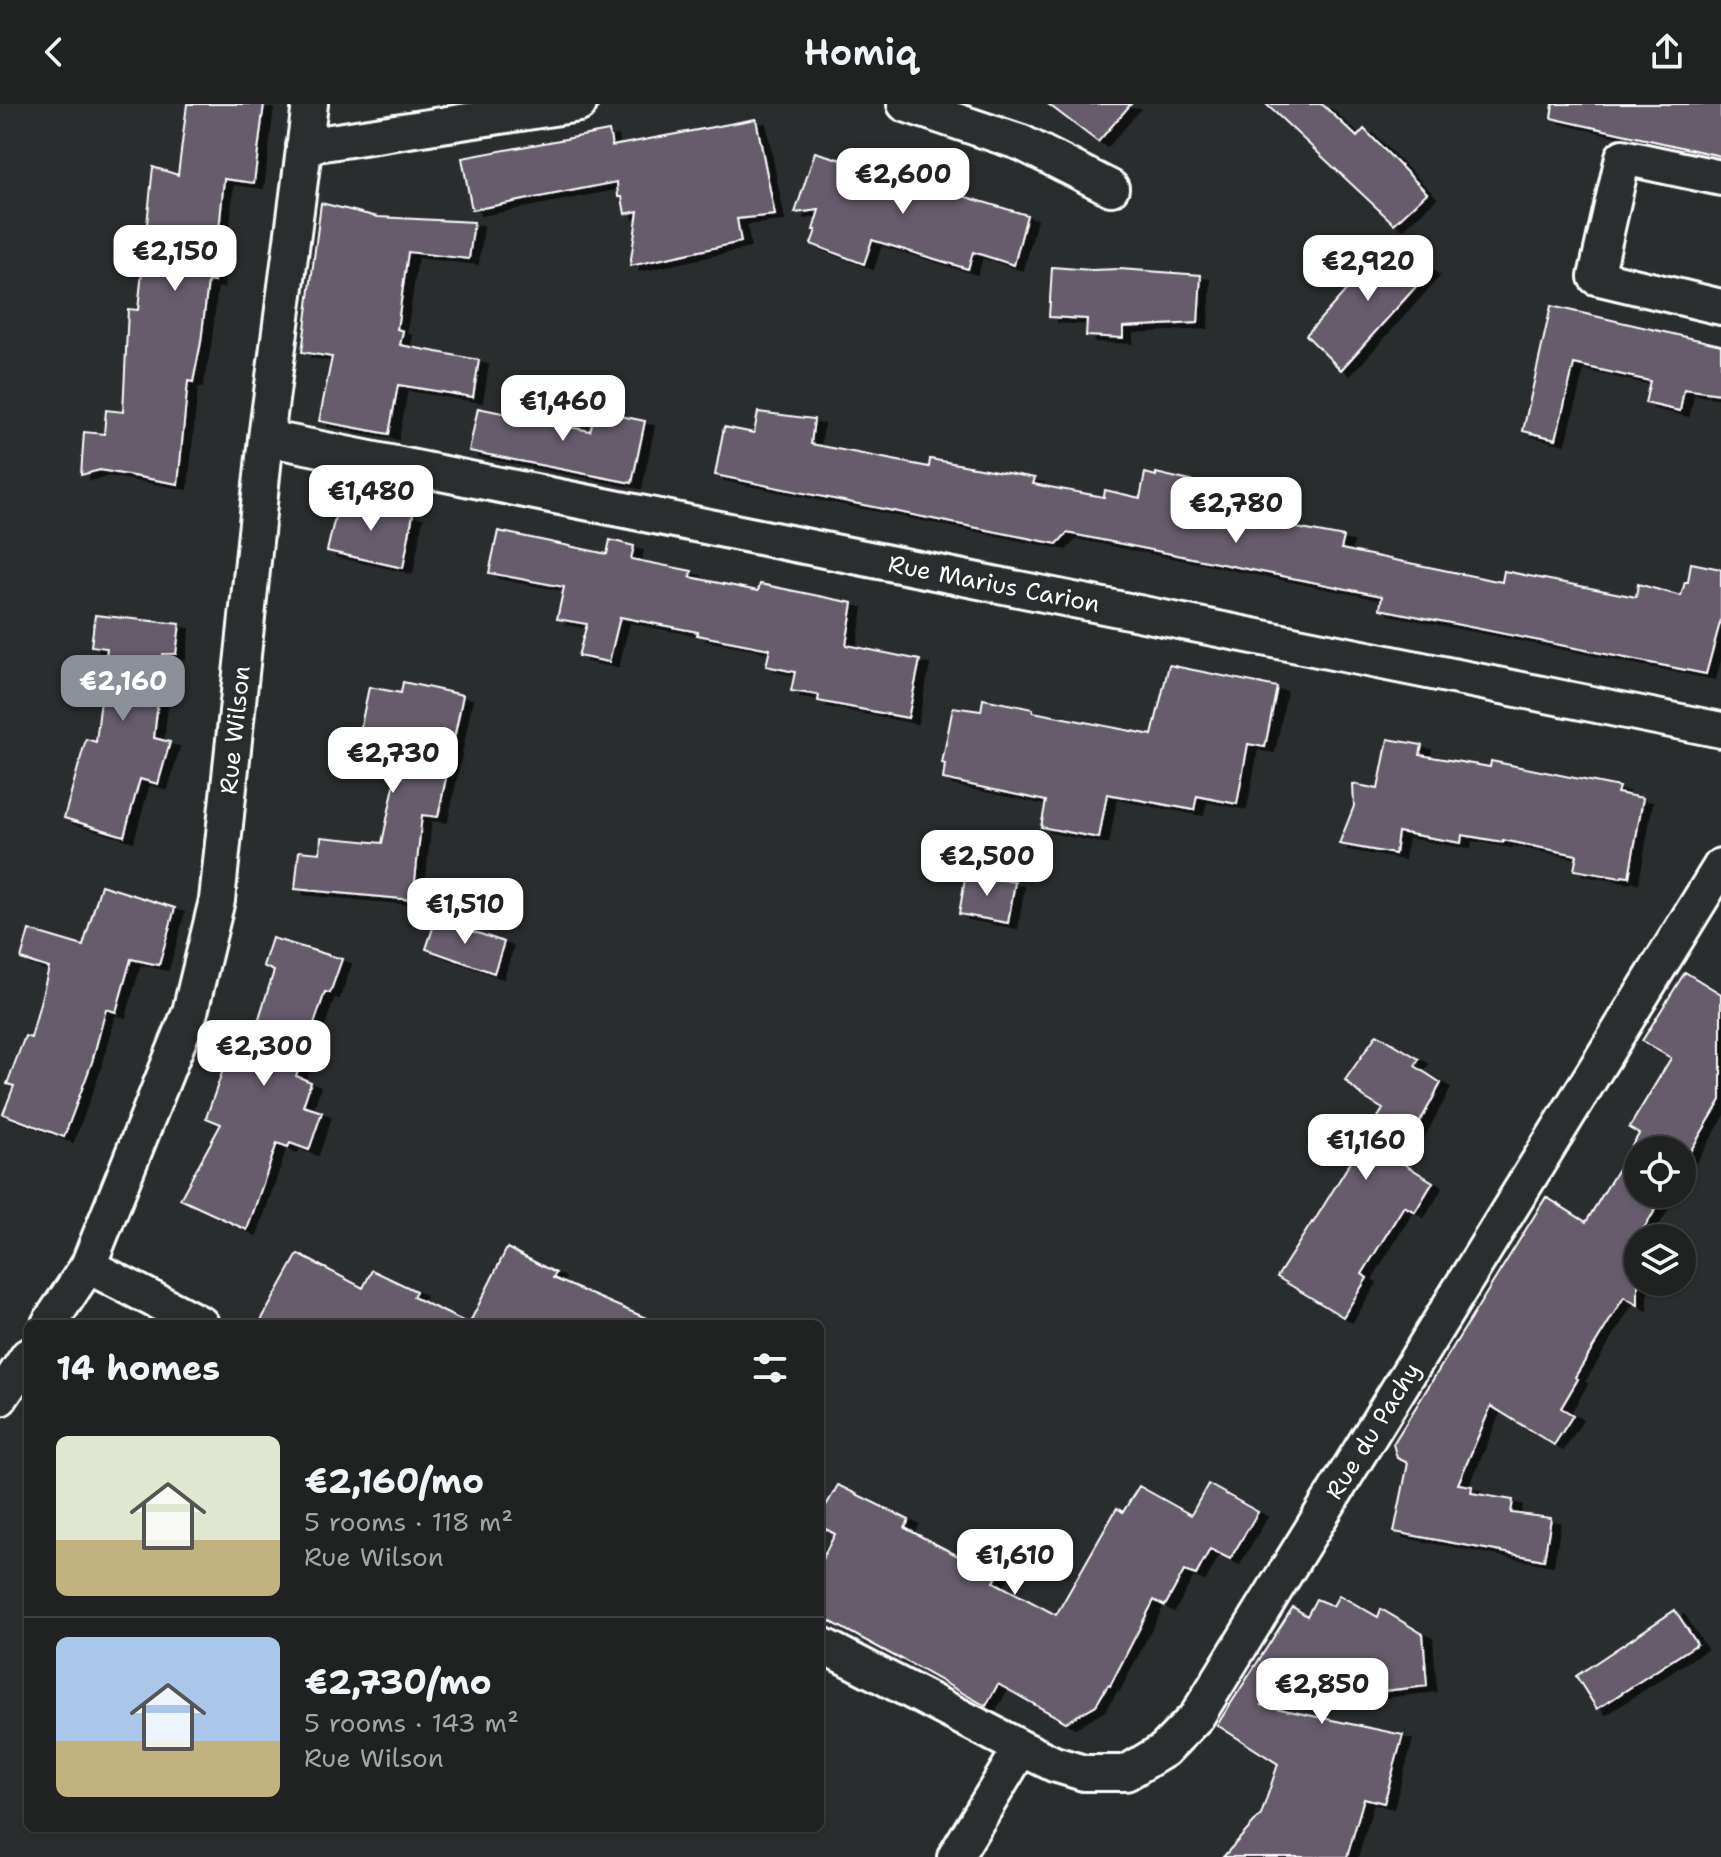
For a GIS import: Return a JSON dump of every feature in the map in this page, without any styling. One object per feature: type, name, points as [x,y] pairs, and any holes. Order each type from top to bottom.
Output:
[{"type":"street","name":"Rue Wilson","points":[[52,1320],[88,1266],[190,1012],[217,900],[266,438],[310,104]]},
{"type":"street","points":[[304,146],[579,104]]},
{"type":"street","points":[[905,104],[1022,143],[1111,188]]},
{"type":"street","points":[[1721,178],[1623,157],[1596,277],[1721,307]]},
{"type":"street","name":"Rue Marius Carion","points":[[266,438],[1721,730]]},
{"type":"street","name":"Rue du Pachy","points":[[824,1646],[1054,1764],[1084,1773],[1126,1773],[1164,1750],[1197,1716],[1721,866]]},
{"type":"street","points":[[88,1266],[193,1320]]},
{"type":"street","points":[[0,1398],[24,1362]]},
{"type":"street","points":[[955,1857],[1021,1748]]},
{"type":"building","points":[[187,104],[264,104],[254,183],[224,179],[214,282],[208,281],[201,342],[193,382],[188,381],[178,484],[100,470],[81,475],[84,432],[104,434],[106,410],[123,412],[128,309],[138,310],[153,167],[178,175]]},
{"type":"building","points":[[1048,104],[1131,104],[1098,142]]},
{"type":"building","points":[[1266,104],[1322,104],[1357,137],[1364,129],[1427,193],[1394,224]]},
{"type":"building","points":[[1553,104],[1721,104],[1721,156],[1551,118]]},
{"type":"building","points":[[756,119],[775,215],[737,219],[741,242],[630,266],[638,211],[625,214],[622,197],[618,197],[617,182],[472,210],[462,158],[609,131],[612,146]]},
{"type":"building","points":[[815,152],[1027,215],[1014,265],[973,252],[968,269],[872,240],[864,264],[811,244],[819,210],[795,213]]},
{"type":"building","points":[[321,203],[378,217],[474,222],[469,259],[408,252],[397,329],[403,331],[400,345],[479,360],[473,397],[398,385],[389,434],[319,421],[332,357],[302,352]]},
{"type":"building","points":[[1394,237],[1430,271],[1341,370],[1306,335]]},
{"type":"building","points":[[1052,267],[1201,275],[1198,323],[1123,327],[1123,338],[1086,336],[1087,319],[1049,317]]},
{"type":"building","points":[[1551,306],[1721,345],[1721,394],[1684,389],[1680,411],[1645,403],[1650,381],[1574,364],[1556,439],[1523,431]]},
{"type":"building","points":[[478,408],[590,431],[596,411],[645,421],[632,483],[469,451]]},
{"type":"building","points":[[758,412],[814,419],[811,444],[929,467],[930,459],[1035,478],[1033,484],[1104,497],[1105,490],[1140,498],[1145,473],[1156,476],[1156,473],[1233,491],[1229,515],[1344,537],[1341,549],[1502,582],[1504,571],[1636,597],[1638,584],[1681,596],[1685,582],[1688,582],[1691,563],[1721,569],[1721,619],[1706,674],[1380,609],[1382,596],[1067,533],[1057,544],[715,475],[724,427],[754,433]]},
{"type":"building","points":[[339,500],[413,514],[403,568],[327,551]]},
{"type":"building","points":[[498,531],[607,554],[610,540],[634,546],[631,559],[692,571],[690,577],[758,591],[760,584],[853,603],[846,645],[920,660],[908,718],[818,701],[819,695],[791,691],[795,672],[766,666],[770,649],[620,617],[609,662],[578,656],[587,624],[557,619],[564,587],[489,573]]},
{"type":"building","points":[[95,615],[180,624],[176,654],[163,654],[154,738],[170,742],[158,784],[140,779],[124,836],[64,818],[86,739],[96,742],[107,648],[91,646]]},
{"type":"building","points":[[1169,665],[1277,687],[1265,747],[1248,744],[1237,804],[1197,796],[1194,810],[1107,794],[1099,838],[1041,827],[1046,801],[943,779],[945,764],[942,763],[953,707],[981,711],[983,699],[1152,735]]},
{"type":"building","points":[[403,682],[463,695],[438,817],[422,815],[413,900],[295,889],[299,851],[320,853],[321,837],[382,843],[401,753],[357,745],[369,687],[401,693]]},
{"type":"building","points":[[1388,739],[1422,745],[1420,755],[1490,767],[1491,761],[1619,787],[1617,793],[1643,798],[1629,877],[1574,870],[1577,855],[1462,835],[1461,843],[1398,832],[1395,854],[1339,844],[1354,806],[1353,784],[1378,789]]},
{"type":"building","points":[[966,873],[1015,882],[1008,923],[959,914]]},
{"type":"building","points":[[101,885],[175,908],[159,965],[131,959],[116,1012],[106,1009],[92,1062],[64,1137],[3,1114],[14,1086],[7,1084],[25,1036],[31,1038],[49,968],[21,959],[29,930],[83,946]]},
{"type":"building","points":[[436,919],[504,942],[494,973],[426,949]]},
{"type":"building","points":[[272,938],[342,959],[330,993],[325,992],[296,1076],[311,1082],[303,1106],[322,1112],[309,1150],[290,1143],[288,1147],[277,1143],[247,1230],[180,1199],[221,1124],[206,1118],[229,1053],[246,1059],[274,971],[263,966]]},
{"type":"building","points":[[1685,972],[1721,994],[1721,1100],[1696,1142],[1696,1136],[1638,1136],[1629,1128],[1671,1058],[1642,1041]]},
{"type":"building","points":[[1377,1034],[1419,1059],[1415,1066],[1441,1083],[1399,1161],[1433,1182],[1415,1212],[1404,1206],[1362,1274],[1367,1278],[1343,1317],[1277,1277],[1383,1109],[1363,1097],[1345,1080]]},
{"type":"building","points":[[1624,1159],[1624,1208],[1656,1208],[1647,1224],[1624,1224],[1624,1296],[1638,1296],[1638,1305],[1624,1297],[1575,1377],[1578,1379],[1561,1408],[1573,1415],[1554,1445],[1491,1406],[1458,1484],[1472,1486],[1471,1493],[1513,1500],[1511,1513],[1551,1518],[1544,1560],[1394,1532],[1408,1463],[1397,1458],[1393,1444],[1546,1197],[1586,1222]]},
{"type":"building","points":[[507,1248],[556,1273],[553,1278],[651,1320],[471,1320]]},
{"type":"building","points":[[298,1254],[363,1288],[372,1270],[416,1291],[413,1297],[461,1320],[261,1320]]},
{"type":"building","points":[[1208,1484],[1258,1512],[1230,1559],[1210,1549],[1196,1575],[1184,1571],[1165,1606],[1154,1600],[1110,1686],[1096,1705],[1066,1722],[998,1684],[986,1706],[824,1618],[824,1555],[835,1534],[824,1528],[824,1509],[838,1485],[909,1520],[905,1528],[962,1558],[966,1548],[1002,1567],[994,1582],[1056,1615],[1117,1508],[1123,1512],[1139,1486],[1191,1515]]},
{"type":"building","points":[[1339,1595],[1378,1617],[1381,1609],[1423,1634],[1427,1686],[1261,1705],[1403,1735],[1384,1803],[1364,1798],[1347,1857],[1223,1857],[1261,1815],[1278,1764],[1217,1725],[1293,1607],[1307,1616],[1316,1599],[1333,1606]]},
{"type":"building","points":[[1675,1610],[1697,1644],[1597,1709],[1576,1676]]}]
